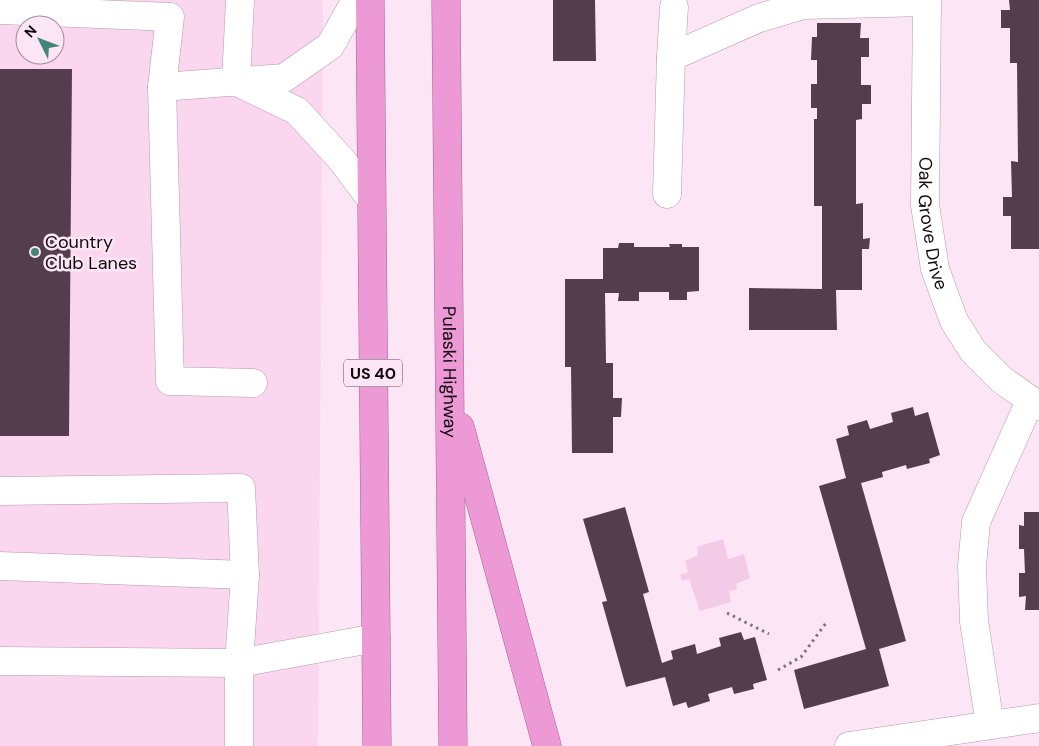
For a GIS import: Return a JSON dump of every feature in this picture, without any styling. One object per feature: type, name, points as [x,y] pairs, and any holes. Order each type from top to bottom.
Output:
[{"type":"highway","name":"US 40","points":[[370,0],[377,746]]},
{"type":"highway","name":"Pulaski Highway","points":[[446,0],[454,746]]},
{"type":"highway","points":[[450,388],[547,746]]},
{"type":"street","points":[[236,82],[240,0]]},
{"type":"street","points":[[162,87],[284,78],[330,46],[356,0]]},
{"type":"street","points":[[671,56],[759,18],[803,6],[926,1]]},
{"type":"street","name":"Oak Grove Drive","points":[[926,1],[925,205],[935,269],[954,321],[973,351],[1002,380],[1035,404]]},
{"type":"street","points":[[667,194],[674,7]]},
{"type":"street","points":[[0,10],[114,8],[170,17],[162,87],[170,381],[253,383]]},
{"type":"street","points":[[236,82],[297,111],[341,159],[371,199]]},
{"type":"street","points":[[990,725],[974,621],[972,566],[976,522],[1035,404]]},
{"type":"street","points":[[0,491],[241,488],[246,575],[239,663],[239,746]]},
{"type":"street","points":[[0,566],[246,575]]},
{"type":"street","points":[[0,661],[239,663],[376,638]]},
{"type":"street","points":[[849,746],[1039,718]]},
{"type":"path","points":[[727,613],[769,634]]},
{"type":"path","points":[[778,670],[801,657],[826,623]]},
{"type":"shaded area","points":[[0,0],[323,0],[318,746],[0,746]]},
{"type":"shaded area","points":[[723,539],[728,559],[744,554],[750,578],[736,584],[737,589],[729,591],[731,602],[700,611],[689,579],[682,581],[680,575],[688,572],[685,561],[698,555],[697,547]]},
{"type":"building","points":[[553,0],[595,0],[596,61],[553,61]]},
{"type":"building","points":[[1009,0],[1039,0],[1039,249],[1011,249],[1011,216],[1003,216],[1003,197],[1012,197],[1011,161],[1018,162],[1017,63],[1010,63],[1010,28],[1001,28],[1001,10],[1010,10]]},
{"type":"building","points":[[817,23],[861,23],[860,38],[869,38],[869,57],[861,57],[861,85],[871,85],[871,104],[862,104],[862,119],[856,120],[856,204],[863,203],[863,239],[870,238],[869,249],[862,249],[862,290],[836,290],[837,330],[749,330],[749,288],[822,289],[822,206],[814,206],[814,119],[817,119],[817,108],[811,108],[811,84],[817,84],[817,60],[811,60],[812,37],[817,37]]},
{"type":"building","name":"Country Club Lanes","points":[[0,69],[72,69],[69,436],[0,436]]},
{"type":"building","points":[[619,243],[634,243],[634,247],[670,247],[669,244],[682,244],[682,247],[699,247],[699,291],[687,292],[687,300],[669,300],[669,292],[639,292],[639,301],[618,301],[619,293],[605,293],[606,363],[613,363],[613,398],[622,398],[621,417],[613,417],[613,453],[572,453],[571,367],[565,367],[565,279],[603,279],[603,248],[618,248]]},
{"type":"building","points":[[913,407],[915,416],[928,412],[940,455],[929,459],[930,463],[907,469],[906,465],[882,472],[883,477],[861,483],[906,641],[879,649],[889,686],[804,709],[794,670],[866,649],[819,486],[846,478],[836,439],[849,435],[847,426],[867,420],[870,429],[893,422],[891,413]]},
{"type":"building","points":[[625,507],[649,592],[643,594],[662,663],[673,659],[671,651],[695,644],[697,654],[721,646],[719,638],[741,632],[744,640],[755,637],[767,680],[753,684],[754,689],[734,694],[732,687],[708,694],[710,701],[688,708],[686,702],[673,706],[665,677],[626,687],[602,602],[607,601],[583,519]]},
{"type":"building","points":[[1024,512],[1039,512],[1039,610],[1025,610],[1026,596],[1019,597],[1019,573],[1025,573],[1024,549],[1019,549],[1019,525],[1024,526]]},
{"type":"place","name":"Country Club Lanes","points":[[35,252]]}]
